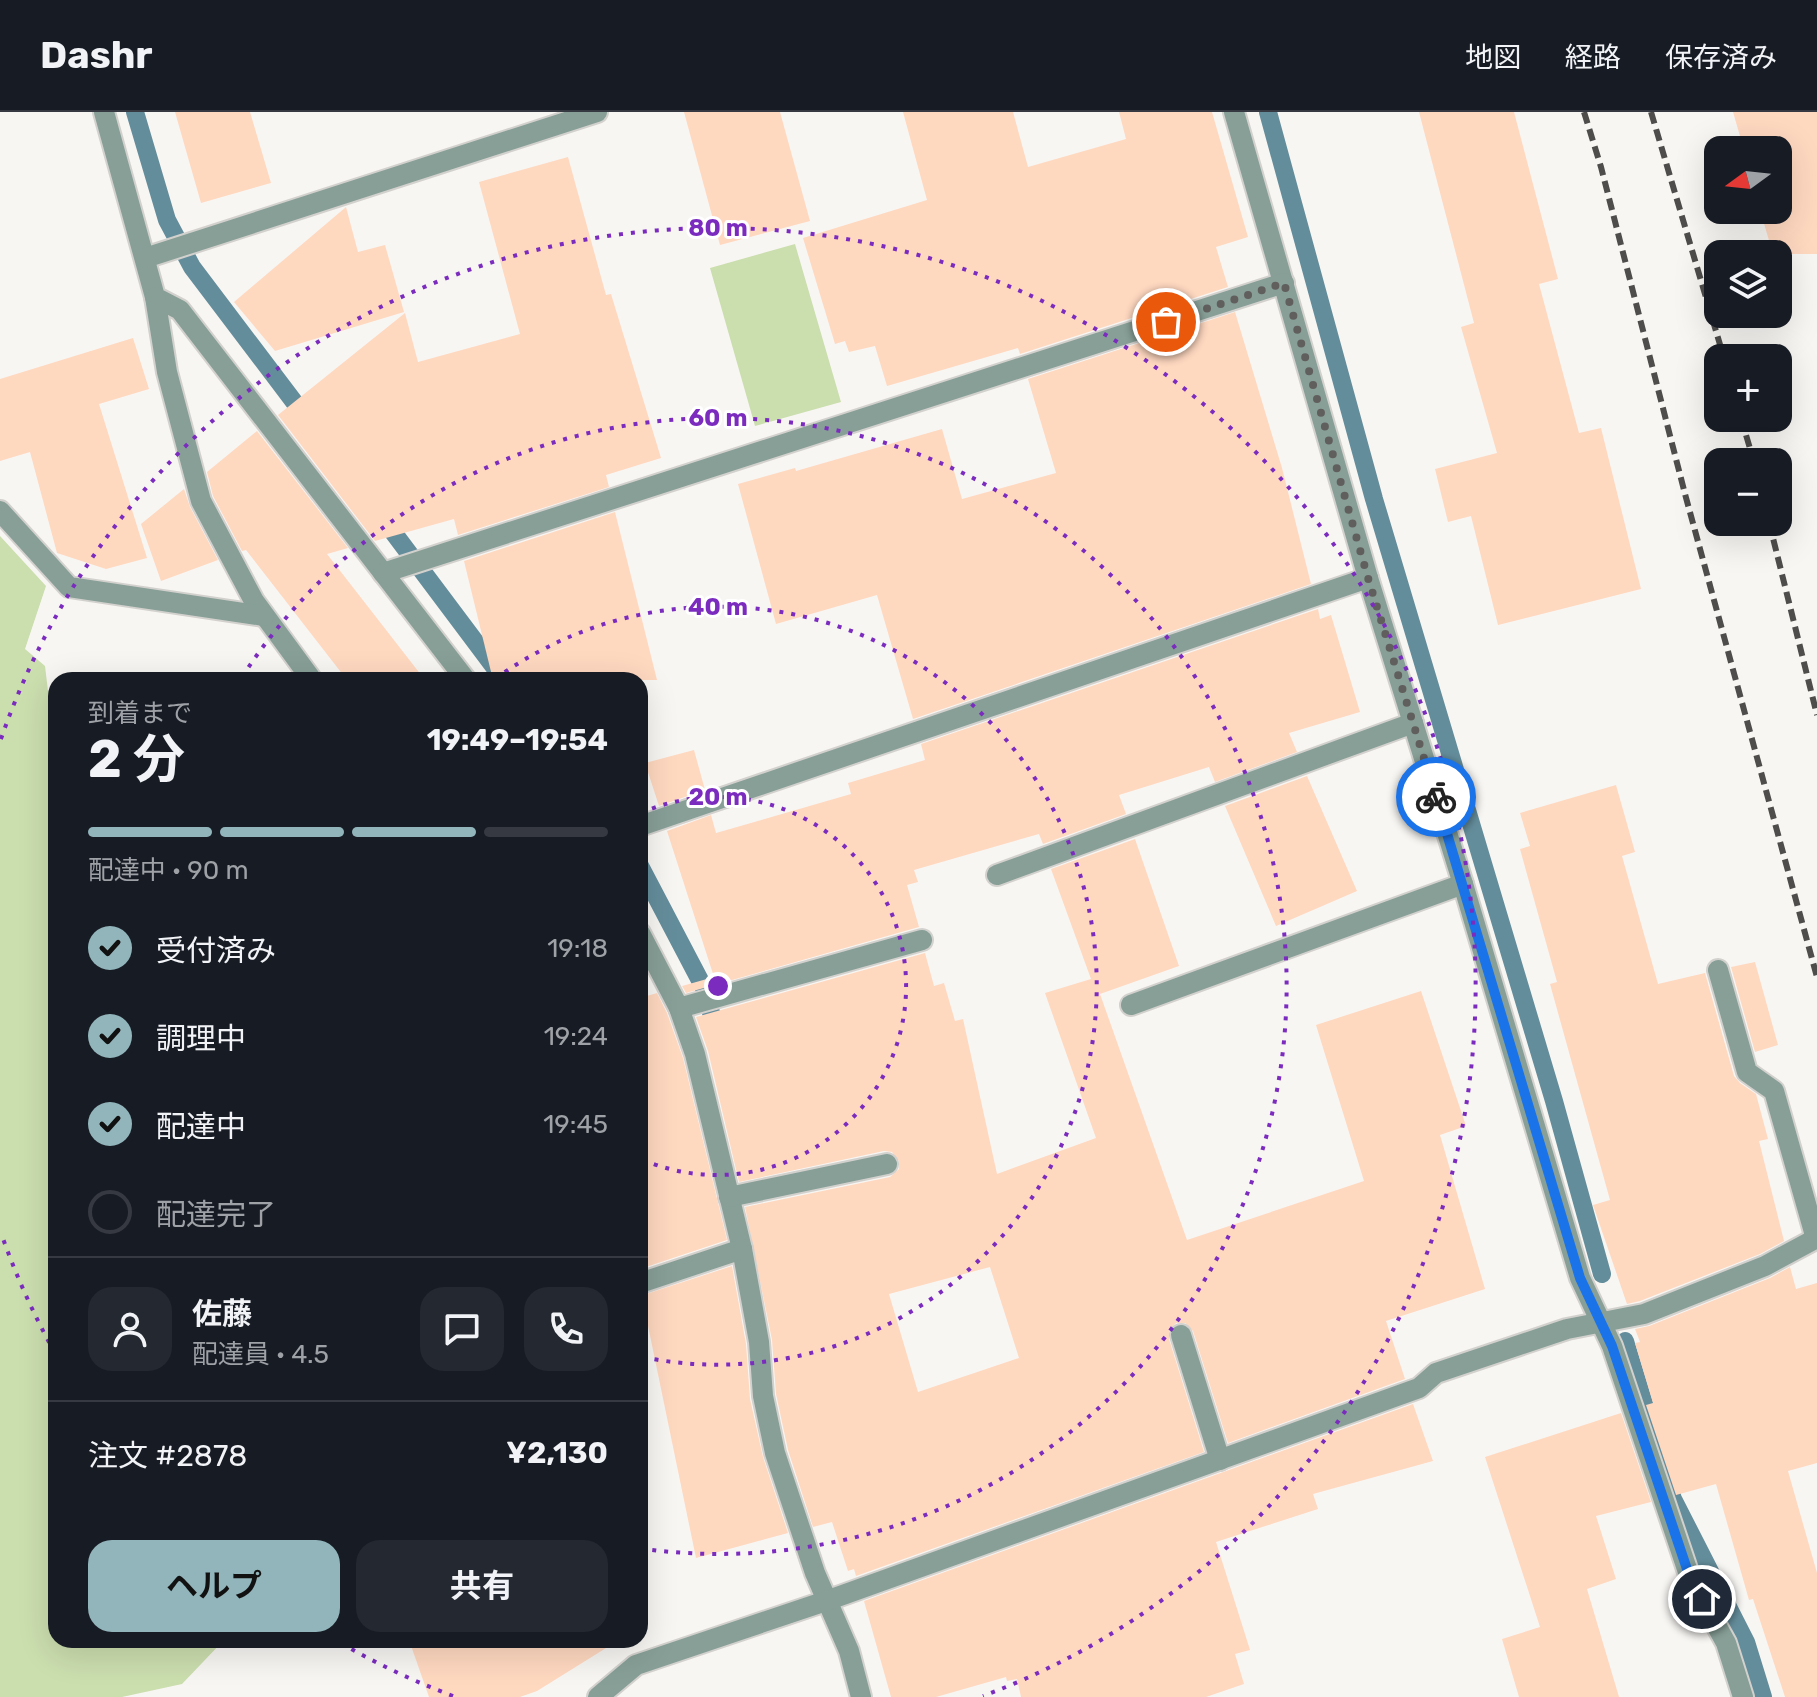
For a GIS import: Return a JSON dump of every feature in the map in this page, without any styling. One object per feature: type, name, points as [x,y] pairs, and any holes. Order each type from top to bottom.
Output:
[{"type":"street","points":[[104,112],[155,297],[167,372],[201,501],[264,616],[306,672]]},
{"type":"street","points":[[145,258],[597,112]]},
{"type":"street","points":[[1234,112],[1368,578],[1580,1278],[1612,1346],[1690,1578],[1726,1643],[1743,1697]]},
{"type":"street","points":[[383,573],[1284,283]]},
{"type":"street","points":[[155,297],[180,310],[460,672]]},
{"type":"street","points":[[0,511],[69,587],[264,616]]},
{"type":"street","points":[[648,823],[1368,578]]},
{"type":"street","points":[[997,875],[1413,723]]},
{"type":"street","points":[[1131,1005],[1463,884]]},
{"type":"street","points":[[679,1008],[922,940]]},
{"type":"street","points":[[648,948],[679,1008],[695,1054],[742,1249],[759,1342],[763,1396],[775,1453],[826,1601],[849,1651],[861,1697]]},
{"type":"street","points":[[598,1697],[636,1665],[826,1601],[1419,1388],[1436,1373],[1567,1329],[1658,1309],[1765,1266],[1816,1239],[1774,1091],[1747,1072],[1718,970]]},
{"type":"street","points":[[729,1197],[887,1164]]},
{"type":"street","points":[[648,1280],[742,1249]]},
{"type":"street","points":[[1181,1335],[1220,1460]]},
{"type":"green space","points":[[795,244],[841,402],[755,426],[710,268]]},
{"type":"green space","points":[[0,536],[46,586],[25,649],[45,666],[48,691],[48,1648],[216,1648],[182,1684],[122,1697],[0,1697]]},
{"type":"building","points":[[175,112],[250,112],[271,183],[201,203]]},
{"type":"building","points":[[684,112],[780,112],[810,221],[720,245]]},
{"type":"building","points":[[903,112],[1013,112],[1028,167],[1126,139],[1119,112],[1212,112],[1248,237],[1216,247],[1228,287],[1020,354],[1018,348],[887,386],[875,346],[849,352],[845,341],[835,344],[803,238],[927,200]]},
{"type":"building","points":[[1419,112],[1514,112],[1558,279],[1539,284],[1579,433],[1601,428],[1641,589],[1498,625],[1471,516],[1448,522],[1435,469],[1497,453],[1461,327],[1474,323]]},
{"type":"building","points":[[1733,112],[1817,112],[1817,254],[1792,254],[1792,240],[1769,240],[1764,224],[1792,224],[1792,136],[1740,136]]},
{"type":"building","points":[[568,157],[606,295],[611,294],[661,458],[606,475],[609,487],[458,535],[454,519],[375,541],[278,415],[405,313],[418,362],[520,334],[479,182]]},
{"type":"building","points":[[346,207],[358,252],[385,245],[404,312],[275,351],[234,302]]},
{"type":"building","points":[[1235,312],[1282,468],[1311,584],[913,719],[877,595],[776,624],[738,484],[795,468],[796,471],[942,429],[962,499],[1056,473],[1028,379]]},
{"type":"building","points":[[133,338],[149,389],[99,404],[147,558],[106,569],[57,553],[30,452],[0,461],[0,379]]},
{"type":"building","points":[[257,431],[348,548],[327,554],[419,672],[341,672],[246,550],[242,551],[213,496],[207,472]]},
{"type":"building","points":[[184,489],[218,560],[161,581],[141,524]]},
{"type":"building","points":[[615,512],[657,680],[648,680],[648,672],[491,672],[464,561]]},
{"type":"building","points":[[1318,609],[1320,619],[1331,615],[1360,712],[1289,733],[1297,752],[1215,782],[1209,767],[1119,795],[1126,814],[1043,844],[1039,834],[914,870],[918,882],[907,885],[919,927],[686,993],[682,986],[714,977],[667,831],[711,815],[716,833],[851,794],[848,783],[925,760],[921,744]]},
{"type":"building","points":[[694,750],[705,790],[659,806],[648,772],[648,762]]},
{"type":"building","points":[[1307,776],[1357,891],[1276,926],[1225,806]]},
{"type":"building","points":[[1616,785],[1635,852],[1622,856],[1658,984],[1705,973],[1734,1076],[1756,1094],[1768,1139],[1759,1141],[1784,1241],[1760,1254],[1627,1304],[1593,1205],[1610,1200],[1550,984],[1557,982],[1520,849],[1530,846],[1520,813]]},
{"type":"building","points":[[1135,839],[1179,966],[1100,994],[1187,1240],[1364,1181],[1316,1025],[1421,991],[1466,1126],[1440,1135],[1485,1289],[1386,1321],[1405,1379],[1228,1443],[1193,1331],[1185,1323],[1176,1323],[1169,1331],[1169,1339],[1204,1452],[856,1576],[854,1569],[848,1571],[832,1522],[813,1527],[788,1450],[776,1394],[772,1340],[745,1207],[890,1177],[899,1169],[899,1161],[892,1152],[884,1151],[739,1182],[708,1051],[696,1017],[925,953],[934,986],[944,983],[955,1021],[963,1019],[997,1174],[1096,1138],[1045,993],[1091,979],[1051,869]],"holes":[[[990,1267],[1019,1358],[918,1392],[889,1294]]]},
{"type":"building","points":[[1755,962],[1778,1045],[1755,1052],[1731,967]]},
{"type":"building","points":[[657,993],[683,1058],[727,1240],[648,1266],[648,996]]},
{"type":"building","points":[[732,1266],[746,1344],[750,1399],[763,1457],[788,1533],[696,1558],[648,1326],[648,1293]]},
{"type":"building","points":[[1790,1267],[1796,1289],[1817,1283],[1817,1463],[1788,1471],[1817,1573],[1817,1697],[1785,1697],[1753,1599],[1749,1600],[1716,1484],[1676,1495],[1646,1405],[1653,1403],[1635,1343],[1640,1342],[1635,1329],[1770,1278]]},
{"type":"building","points":[[1413,1404],[1433,1461],[1313,1494],[1318,1509],[1216,1542],[1250,1650],[1235,1654],[1244,1684],[1206,1697],[1021,1697],[1017,1679],[1007,1681],[1006,1677],[936,1697],[891,1697],[864,1601]]},
{"type":"building","points":[[1621,1413],[1651,1502],[1596,1516],[1616,1579],[1587,1589],[1619,1697],[1519,1697],[1502,1639],[1540,1627],[1485,1457]]},
{"type":"building","points":[[412,1648],[606,1648],[537,1691],[520,1697],[429,1697]]},
{"type":"waterway","points":[[135,112],[167,220],[192,267],[307,419]]},
{"type":"waterway","points":[[1268,112],[1374,499],[1554,1101],[1602,1274]]},
{"type":"waterway","points":[[381,516],[498,672]]},
{"type":"waterway","points":[[648,881],[704,988],[718,1037]]},
{"type":"waterway","points":[[1625,1341],[1673,1499],[1746,1642],[1763,1697]]},
{"type":"railway","points":[[1584,112],[1817,977]]},
{"type":"railway","points":[[1651,112],[1720,344]]},
{"type":"railway","points":[[1745,432],[1750,448]]},
{"type":"railway","points":[[1772,536],[1817,715]]},
{"type":"way so far","points":[[1166,322],[1284,283],[1368,578],[1436,797]]},
{"type":"route","points":[[1436,797],[1580,1278],[1612,1346],[1690,1578],[1702,1599]]}]
